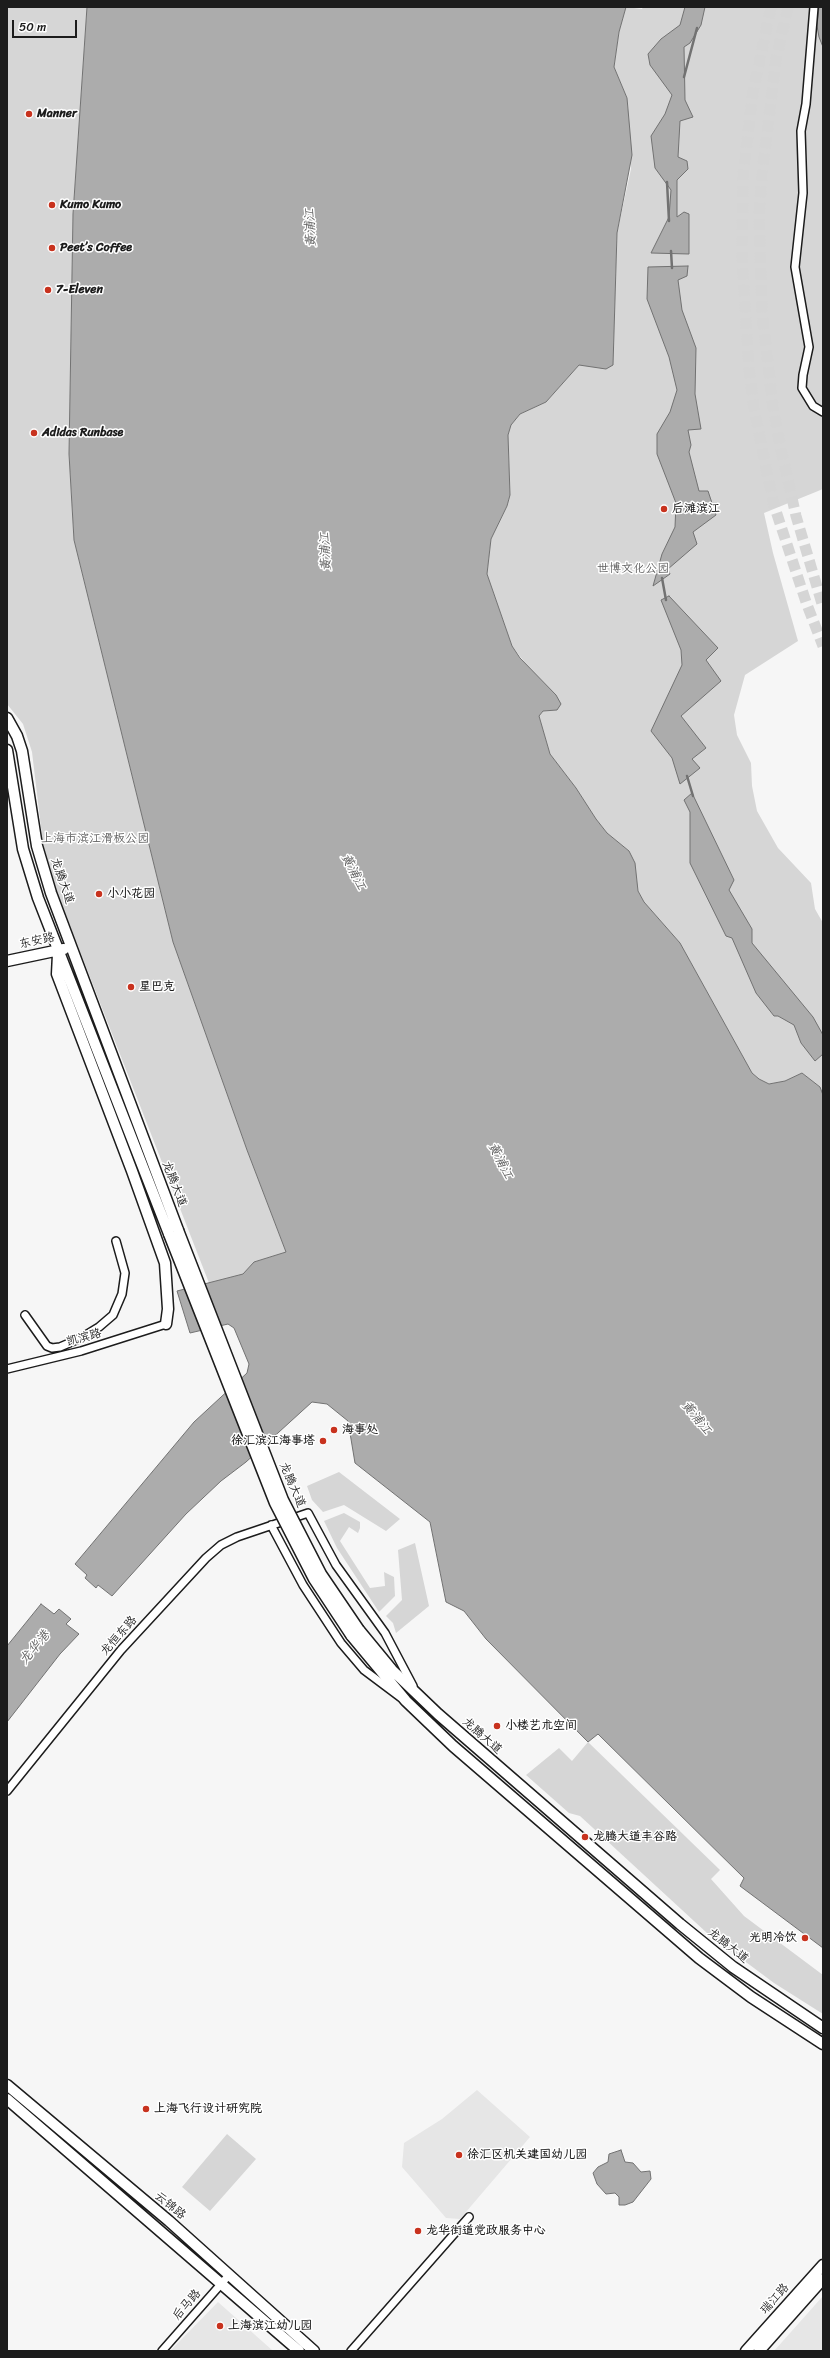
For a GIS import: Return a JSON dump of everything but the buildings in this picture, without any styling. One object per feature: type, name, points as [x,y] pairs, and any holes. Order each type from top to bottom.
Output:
[{"type":"main road","name":"龙腾大道","points":[[7,718],[17,736],[22,751],[37,846],[43,870],[72,946],[123,1100],[272,1497],[314,1579],[406,1701],[453,1746],[699,1958],[751,1997],[823,2044]]},
{"type":"main road","name":"龙腾大道","points":[[7,750],[24,848],[38,898],[58,950],[123,1100]]},
{"type":"main road","name":"东安路","points":[[7,961],[72,946]]},
{"type":"main road","points":[[58,950],[57,974],[132,1171],[165,1263],[168,1309],[166,1324]]},
{"type":"main road","name":"龙腾大道","points":[[355,1633],[462,1736],[708,1947],[759,1986],[823,2028]]},
{"type":"main road","name":"云锦路","points":[[7,2085],[169,2221],[314,2351]]},
{"type":"main road","name":"云锦路","points":[[7,2099],[299,2351]]},
{"type":"main road","name":"瑞江路","points":[[746,2351],[823,2265]]},
{"type":"main road","name":"瑞江路","points":[[759,2351],[823,2279]]},
{"type":"street","points":[[814,7],[806,104],[801,131],[803,193],[795,266],[809,347],[802,375],[802,388],[813,406],[823,412]]},
{"type":"street","points":[[26,1315],[47,1346],[52,1348],[60,1347],[81,1338],[100,1327],[113,1315],[122,1294],[125,1273],[116,1241]]},
{"type":"street","name":"凯滨路","points":[[7,1369],[82,1351],[166,1324]]},
{"type":"street","name":"龙恒东路","points":[[7,1790],[121,1650],[206,1558],[229,1541],[308,1513],[344,1576],[385,1633],[415,1692]]},
{"type":"street","points":[[271,1525],[303,1585],[341,1643],[369,1674],[406,1701]]},
{"type":"street","points":[[351,2351],[469,2217]]},
{"type":"street","name":"后马路","points":[[162,2351],[229,2275]]},
{"type":"shaded area","name":"徐汇区机关建国幼儿园","points":[[477,2090],[530,2137],[460,2219],[446,2218],[402,2167],[404,2143],[442,2119]]},
{"type":"shaded area","points":[[823,2296],[823,2351],[774,2351]]},
{"type":"shaded area","name":"上海滨江幼儿园","points":[[218,2302],[272,2350],[170,2351]]},
{"type":"green space","name":"上海市滨江滑板公园","points":[[7,7],[87,7],[73,214],[69,454],[74,540],[173,942],[247,1150],[286,1252],[254,1262],[244,1274],[209,1283],[53,882],[43,844],[32,752],[23,724],[7,704]]},
{"type":"green space","name":"世博文化公园","points":[[626,7],[642,9],[643,7],[823,7],[823,489],[764,513],[773,553],[798,641],[745,675],[734,715],[737,735],[751,763],[752,786],[757,811],[778,848],[811,883],[815,909],[823,923],[823,1095],[820,1087],[802,1073],[785,1081],[769,1084],[759,1079],[752,1073],[680,943],[644,902],[638,891],[629,851],[607,833],[550,754],[539,716],[543,711],[557,710],[556,695],[532,672],[512,646],[487,574],[491,539],[507,506],[510,495],[508,435],[511,425],[520,414],[546,402],[579,365],[613,365],[617,233],[631,169],[627,98],[614,67],[619,32]]},
{"type":"green space","points":[[339,1472],[400,1519],[386,1531],[344,1505],[323,1512],[312,1500],[307,1486]]},
{"type":"green space","points":[[344,1513],[360,1522],[360,1528],[358,1533],[349,1527],[340,1541],[370,1588],[385,1586],[384,1572],[394,1577],[395,1596],[379,1612],[337,1548],[324,1521]]},
{"type":"green space","points":[[415,1543],[429,1606],[396,1633],[393,1623],[386,1616],[402,1600],[398,1550]]},
{"type":"green space","points":[[588,1742],[720,1870],[711,1879],[744,1916],[823,1975],[823,2014],[774,1983],[707,1933],[580,1816],[569,1813],[526,1775],[559,1748],[572,1761]]},
{"type":"green space","points":[[227,2134],[256,2159],[210,2211],[182,2187]]},
{"type":"water","name":"黄浦江","points":[[87,7],[626,7],[619,32],[614,67],[627,98],[632,155],[617,233],[613,365],[606,369],[579,365],[546,402],[520,414],[511,425],[508,435],[510,495],[507,506],[491,539],[487,574],[512,646],[520,658],[556,695],[561,704],[557,710],[543,711],[539,716],[550,754],[607,833],[629,851],[635,863],[638,891],[644,902],[680,943],[752,1073],[759,1079],[769,1084],[785,1081],[802,1073],[820,1087],[823,1095],[823,1948],[740,1886],[744,1878],[598,1734],[588,1742],[486,1639],[464,1611],[446,1602],[430,1522],[355,1463],[348,1421],[327,1404],[312,1402],[246,1462],[221,1481],[186,1514],[112,1596],[98,1585],[96,1588],[85,1578],[87,1575],[75,1564],[194,1422],[247,1373],[249,1364],[234,1328],[228,1324],[190,1333],[177,1291],[243,1274],[254,1262],[286,1252],[247,1150],[173,942],[74,540],[69,454],[73,214]]},
{"type":"water","points":[[685,7],[705,7],[701,25],[690,43],[684,47],[685,100],[693,117],[680,121],[678,157],[687,161],[688,169],[677,180],[677,217],[684,212],[689,214],[689,254],[651,253],[669,217],[671,190],[655,168],[651,136],[665,114],[672,95],[650,65],[648,54],[661,39],[680,25]]},
{"type":"water","points":[[819,7],[823,7],[823,47],[817,26]]},
{"type":"water","points":[[688,266],[687,276],[678,280],[682,310],[696,348],[695,394],[701,429],[688,430],[691,445],[689,452],[699,491],[708,491],[716,515],[693,532],[697,544],[668,569],[670,574],[653,586],[662,554],[675,527],[676,503],[657,454],[657,434],[670,412],[677,390],[669,357],[647,299],[648,267]]},
{"type":"water","points":[[669,596],[718,648],[706,660],[721,681],[681,716],[706,748],[692,759],[700,768],[680,784],[672,758],[651,731],[682,665],[681,650],[661,600]]},
{"type":"water","points":[[692,793],[734,880],[729,890],[752,929],[752,943],[813,1017],[823,1035],[823,1054],[815,1061],[801,1043],[794,1025],[778,1016],[774,1016],[756,993],[732,938],[726,936],[690,863],[690,812],[684,800]]},
{"type":"water","name":"龙华港","points":[[41,1604],[54,1614],[59,1609],[71,1619],[66,1624],[79,1634],[60,1654],[7,1722],[7,1646]]},
{"type":"water","points":[[621,2150],[625,2162],[633,2163],[641,2172],[650,2171],[651,2179],[633,2202],[625,2205],[619,2205],[619,2197],[615,2193],[606,2194],[597,2184],[593,2173],[598,2167],[608,2162],[609,2154]]},
{"type":"waterway","points":[[684,77],[697,28]]},
{"type":"waterway","points":[[667,182],[669,221]]},
{"type":"waterway","points":[[671,251],[672,268]]},
{"type":"waterway","points":[[662,578],[666,600]]},
{"type":"waterway","points":[[687,776],[693,796]]},
{"type":"tunnel","points":[[771,7],[753,92],[743,176],[742,258],[749,369],[754,408],[773,502],[806,602],[823,646]]},
{"type":"tunnel","points":[[788,7],[776,60],[762,174],[759,216],[762,312],[773,407],[781,449],[796,516],[823,607]]},
{"type":"place","name":"Manner","points":[[29,114]]},
{"type":"place","name":"Kumo Kumo","points":[[52,205]]},
{"type":"place","name":"Peet’s Coffee","points":[[52,248]]},
{"type":"place","name":"7-Eleven","points":[[48,290]]},
{"type":"place","name":"Adidas Runbase","points":[[34,433]]},
{"type":"place","name":"后滩滨江","points":[[664,509]]},
{"type":"place","name":"小小花园","points":[[99,894]]},
{"type":"place","name":"星巴克","points":[[131,987]]},
{"type":"place","name":"海事处","points":[[334,1430]]},
{"type":"place","name":"徐汇滨江海事塔","points":[[323,1441]]},
{"type":"place","name":"小楼艺术空间","points":[[497,1726]]},
{"type":"place","name":"龙腾大道丰谷路","points":[[585,1837]]},
{"type":"place","name":"光明冷饮","points":[[805,1938]]},
{"type":"place","name":"上海飞行设计研究院","points":[[146,2109]]},
{"type":"place","name":"徐汇区机关建国幼儿园","points":[[459,2155]]},
{"type":"place","name":"龙华街道党政服务中心","points":[[418,2231]]},
{"type":"place","name":"上海滨江幼儿园","points":[[220,2326]]}]
